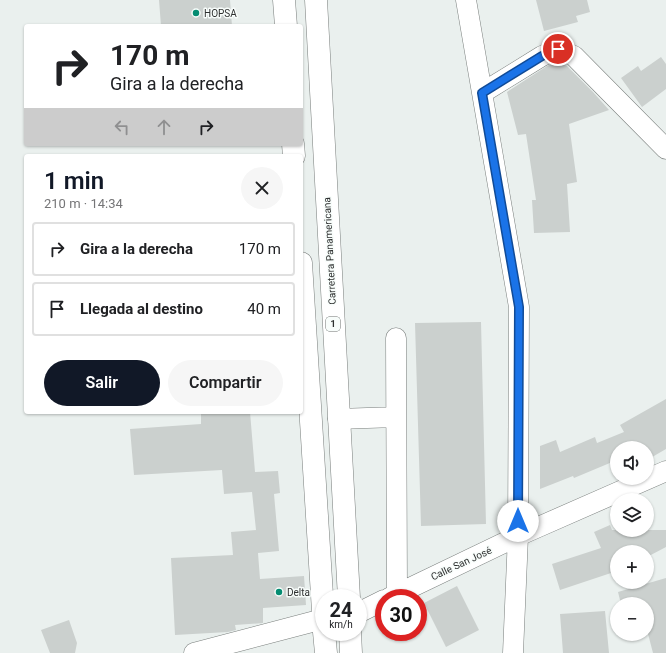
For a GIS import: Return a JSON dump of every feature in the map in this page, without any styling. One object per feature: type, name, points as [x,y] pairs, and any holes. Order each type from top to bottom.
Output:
[{"type":"highway","points":[[284,0],[286,24]]},
{"type":"highway","name":"Carretera Panamericana","points":[[316,0],[347,589]]},
{"type":"highway","points":[[303,294],[322,589]]},
{"type":"highway","points":[[325,641],[326,653]]},
{"type":"highway","points":[[350,641],[351,653]]},
{"type":"street","points":[[466,0],[519,307],[518,536],[513,653]]},
{"type":"street","points":[[482,93],[542,56],[558,49],[574,56],[663,140]]},
{"type":"street","points":[[390,589],[396,417],[396,338]]},
{"type":"street","points":[[338,419],[396,417]]},
{"type":"street","name":"Calle San José","points":[[407,589],[518,536],[666,471]]},
{"type":"street","points":[[194,653],[315,626]]},
{"type":"building","name":"HOPSA","points":[[159,0],[230,0],[232,24],[161,24]]},
{"type":"building","points":[[536,0],[587,0],[590,12],[576,16],[578,22],[544,31]]},
{"type":"building","points":[[661,57],[666,64],[666,89],[642,107],[621,78],[638,66],[641,71]]},
{"type":"building","points":[[558,62],[567,66],[609,110],[569,124],[577,182],[567,184],[570,232],[534,233],[532,200],[536,200],[526,134],[518,135],[507,92],[547,66]]},
{"type":"building","points":[[481,322],[486,524],[421,526],[415,323]]},
{"type":"building","points":[[666,399],[666,449],[654,456],[654,441],[610,441],[610,463],[574,478],[573,476],[540,489],[540,446],[556,440],[560,452],[595,437],[597,443],[624,432],[620,425]]},
{"type":"building","points":[[201,414],[250,414],[255,472],[278,471],[280,493],[274,494],[279,551],[258,553],[260,579],[304,576],[306,605],[263,608],[263,623],[235,625],[236,630],[228,632],[175,635],[171,558],[233,555],[231,532],[256,530],[252,492],[224,494],[222,470],[134,475],[130,429],[201,424]]},
{"type":"building","points":[[610,525],[610,537],[654,537],[654,530],[666,530],[666,547],[654,553],[654,545],[610,545],[610,573],[560,590],[552,564],[601,548],[594,532]]},
{"type":"building","points":[[666,578],[666,653],[653,653],[650,641],[654,641],[654,597],[619,597],[618,592],[628,589],[654,589],[654,582]]},
{"type":"building","points":[[457,586],[479,630],[446,647],[427,609],[427,601]]},
{"type":"building","points":[[605,611],[609,653],[563,653],[560,614]]},
{"type":"building","points":[[69,620],[77,643],[75,653],[50,653],[41,630]]},
{"type":"place","name":"HOPSA","points":[[196,13]]},
{"type":"place","name":"Delta","points":[[279,592]]},
{"type":"route","points":[[518,521],[519,307],[482,93],[542,56],[558,49]]}]
